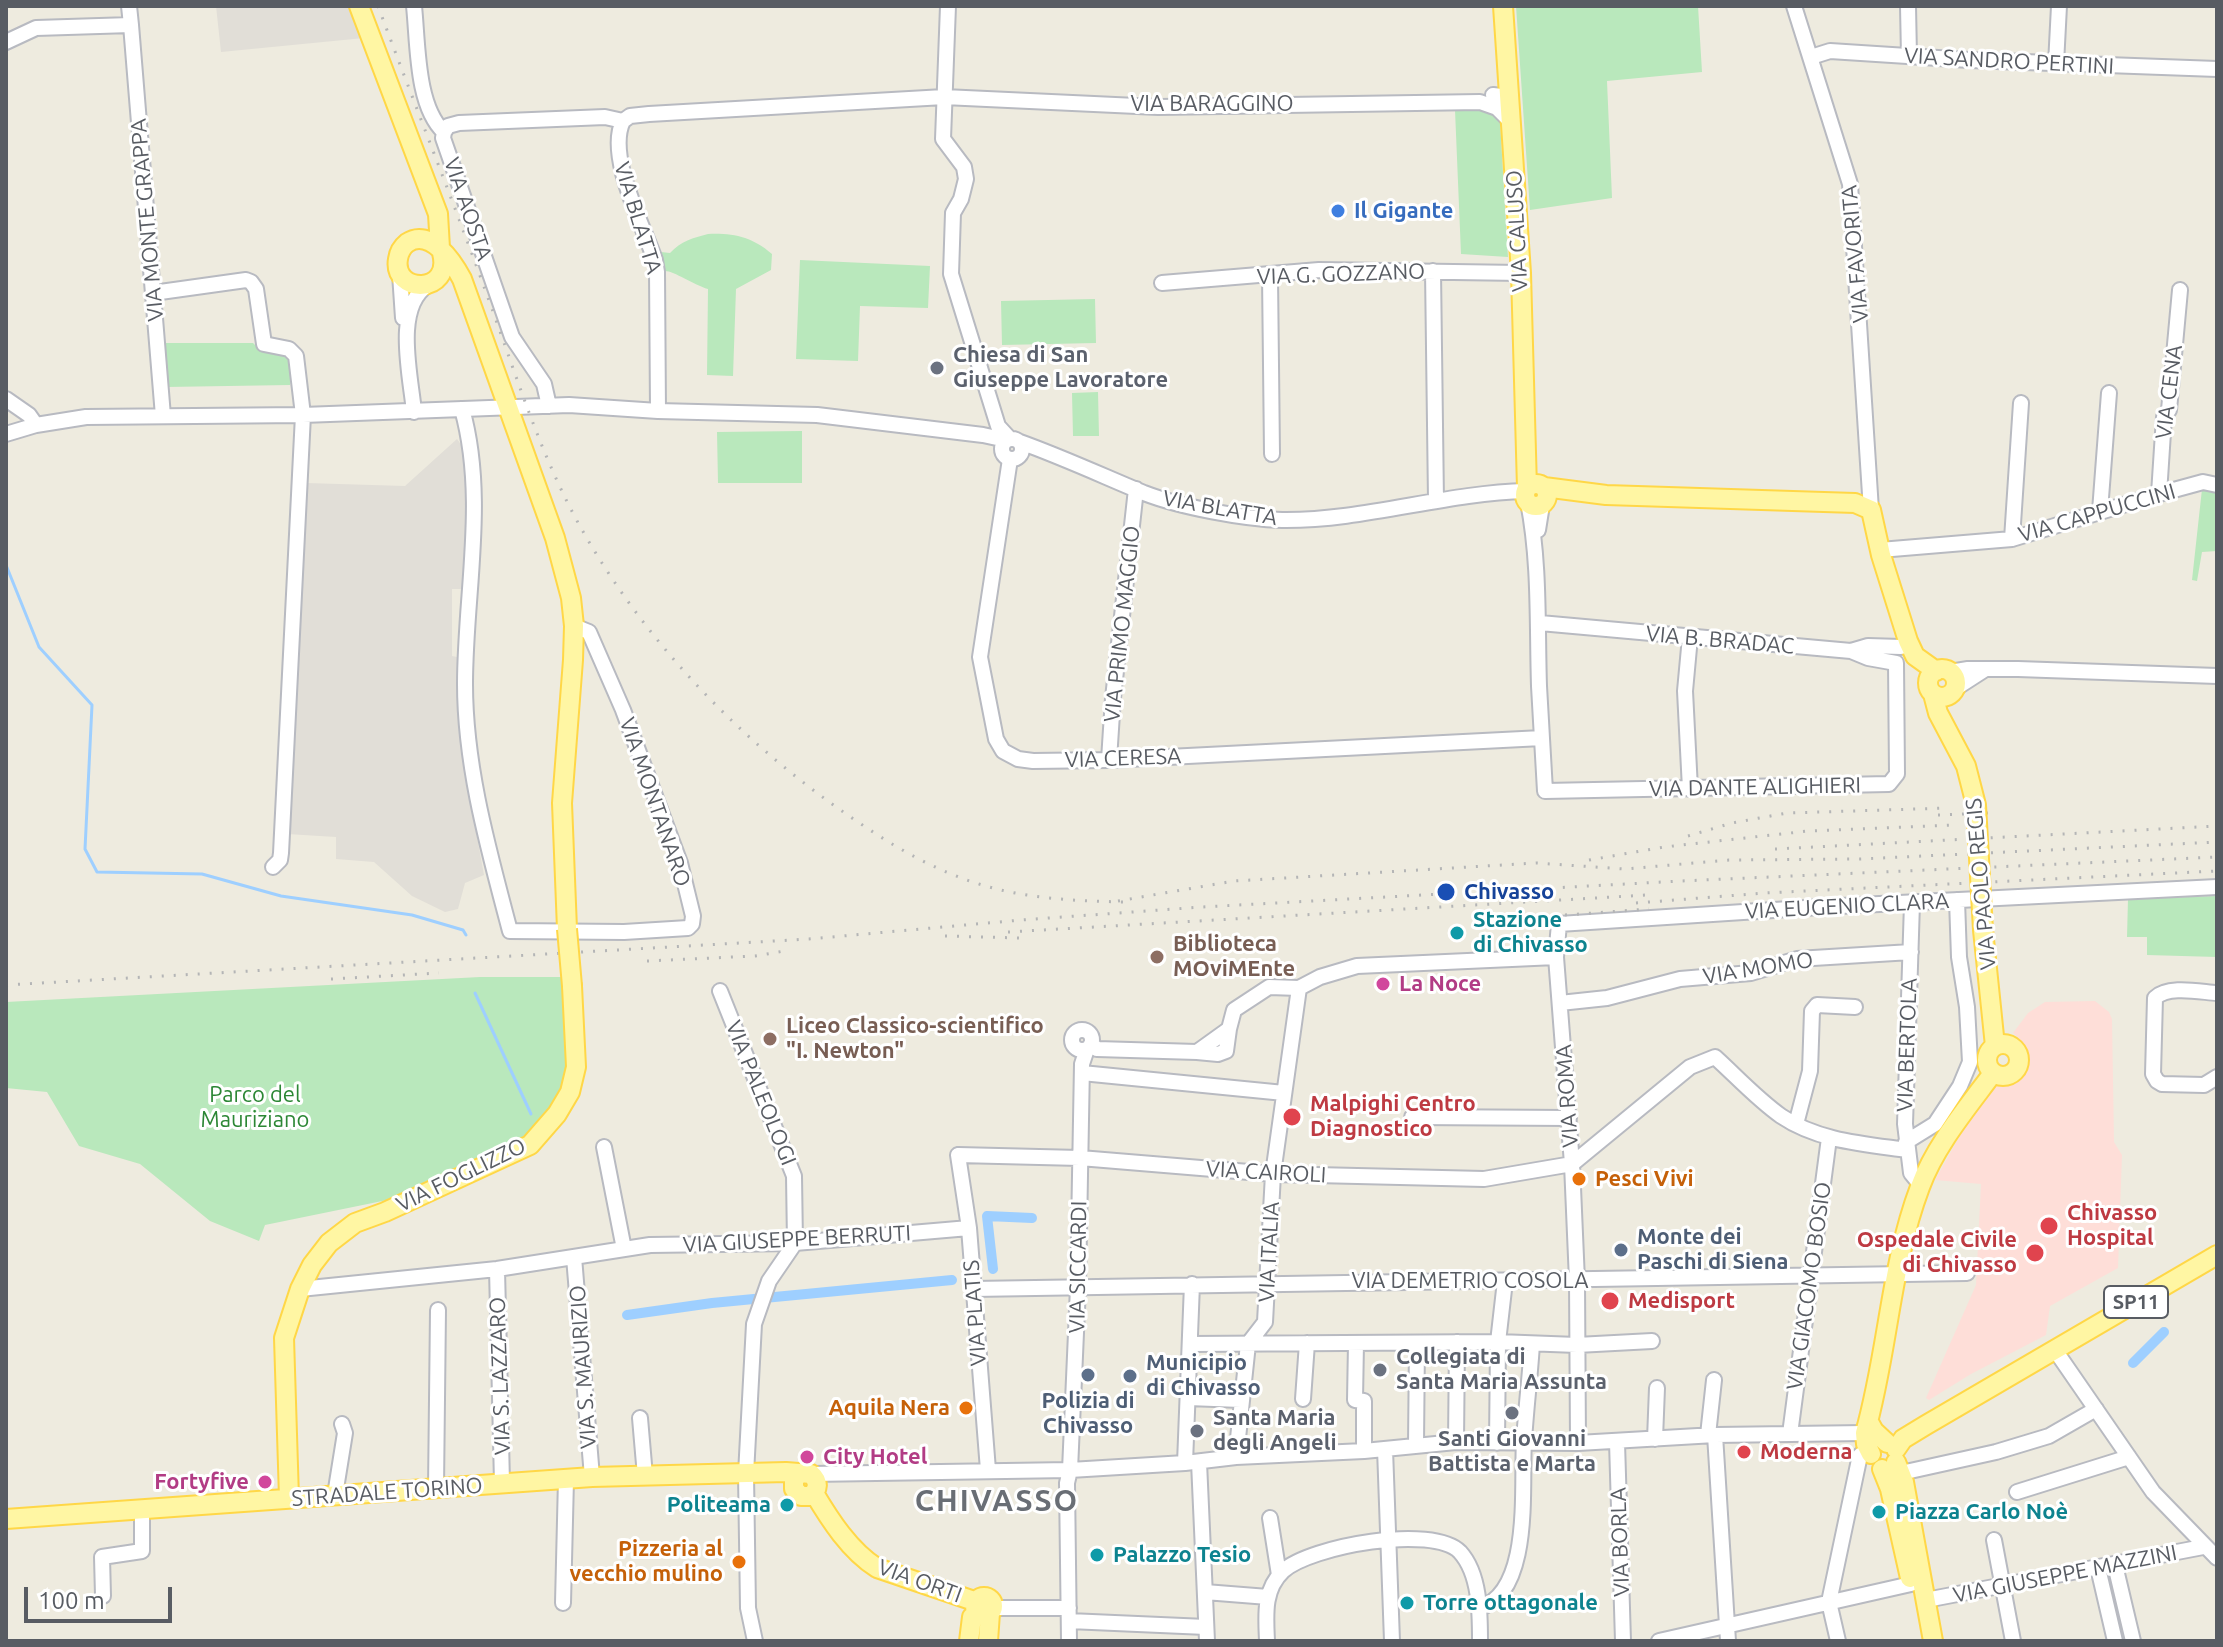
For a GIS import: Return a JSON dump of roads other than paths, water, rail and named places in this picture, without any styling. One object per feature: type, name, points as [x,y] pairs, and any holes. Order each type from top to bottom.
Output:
[{"type":"main road","points":[[359,6],[438,214],[444,268],[432,282]]},
{"type":"main road","name":"VIA CALUSO","points":[[1503,6],[1496,96],[1511,122],[1521,273],[1527,457],[1536,494]]},
{"type":"main road","points":[[432,200],[433,222],[426,234],[400,251],[400,274],[412,284],[453,280],[466,293]]},
{"type":"main road","points":[[416,240],[427,239],[441,250],[459,273],[564,566],[574,626]]},
{"type":"main road","points":[[1536,494],[1855,503],[1871,510],[1880,552],[1908,641],[1915,656],[1941,684]]},
{"type":"main road","points":[[1880,552],[1883,587],[1901,647],[1919,672],[1941,684]]},
{"type":"main road","name":"VIA FOGLIZZO","points":[[289,1498],[284,1338],[300,1289],[320,1254],[355,1223],[530,1145],[557,1114],[570,1092],[576,1067],[562,803],[574,626]]},
{"type":"main road","name":"VIA PAOLO REGIS","points":[[1941,684],[1934,703],[1966,766],[1976,805],[1983,930],[1995,1046]]},
{"type":"main road","points":[[2006,1044],[2015,1049],[2019,1064],[2009,1076],[1993,1073],[1987,1059],[1995,1046],[2006,1044]]},
{"type":"main road","points":[[1933,1641],[1926,1600],[1885,1458],[1866,1444],[1867,1428],[1897,1274],[1920,1184],[1931,1162],[1993,1073]]},
{"type":"main road","name":"SP11","points":[[2055,1350],[2217,1255]]},
{"type":"main road","points":[[1885,1458],[1903,1439],[2055,1350]]},
{"type":"main road","points":[[1885,1458],[1921,1641]]},
{"type":"main road","name":"STRADALE TORINO","points":[[6,1519],[592,1477],[769,1474],[804,1485]]},
{"type":"main road","name":"VIA ORTI","points":[[804,1485],[814,1512],[832,1524],[868,1563],[985,1609]]},
{"type":"main road","name":"VIA ORTI","points":[[969,1641],[972,1617],[985,1609]]},
{"type":"main road","name":"VIA ORTI","points":[[985,1609],[988,1641]]},
{"type":"street","name":"VIA MONTE GRAPPA","points":[[129,6],[163,416]]},
{"type":"street","name":"VIA AOSTA","points":[[414,6],[427,106],[433,122],[444,132],[443,138],[512,337],[544,384],[549,406]]},
{"type":"street","points":[[948,6],[943,139],[964,167],[966,179],[961,199],[953,213],[951,274],[998,426],[1010,447]]},
{"type":"street","name":"VIA FAVORITA","points":[[1794,6],[1850,184],[1871,510]]},
{"type":"street","points":[[1908,6],[1909,56]]},
{"type":"street","points":[[2056,64],[2059,6]]},
{"type":"street","points":[[6,42],[36,28],[131,25]]},
{"type":"street","name":"VIA SANDRO PERTINI","points":[[1811,57],[1830,51],[2214,70]]},
{"type":"street","name":"VIA BARAGGINO","points":[[444,132],[448,126],[459,123],[605,117],[623,121],[630,116],[649,114],[944,97],[1158,107],[1496,96]]},
{"type":"street","name":"VIA BLATTA","points":[[623,121],[618,136],[619,156],[657,272],[658,411]]},
{"type":"street","name":"VIA G. GOZZANO","points":[[1162,283],[1319,270],[1521,273]]},
{"type":"street","points":[[1433,271],[1436,501]]},
{"type":"street","points":[[400,274],[414,412]]},
{"type":"street","points":[[1270,276],[1272,454]]},
{"type":"street","points":[[153,293],[251,282],[256,289],[264,344],[289,349],[296,356],[303,415],[281,853],[280,860],[273,867]]},
{"type":"street","points":[[407,338],[413,301],[417,293],[432,282]]},
{"type":"street","name":"VIA CENA","points":[[2159,494],[2164,417],[2169,410],[2180,290]]},
{"type":"street","points":[[2100,511],[2109,393]]},
{"type":"street","points":[[6,399],[29,415],[36,425]]},
{"type":"street","points":[[2012,539],[2021,403]]},
{"type":"street","points":[[6,434],[36,425],[86,417],[303,415],[509,406]]},
{"type":"street","name":"VIA BLATTA","points":[[509,406],[817,415],[974,435],[1176,502],[1276,519],[1320,518],[1485,493],[1536,494]]},
{"type":"street","name":"VIA MONTANARO","points":[[462,409],[471,441],[473,493],[465,684],[468,747],[491,860],[510,931],[624,932],[688,928],[693,916],[680,863],[628,725],[595,641],[589,632],[574,626]]},
{"type":"street","name":"VIA CERESA","points":[[1010,447],[980,657],[996,739],[1003,751],[1018,759],[1033,761],[1109,760],[1542,738]]},
{"type":"street","name":"VIA CAPPUCCINI","points":[[1880,552],[2012,539],[2203,482],[2217,485]]},
{"type":"street","name":"VIA PRIMO MAGGIO","points":[[1109,760],[1115,673],[1136,489]]},
{"type":"street","name":"VIA CALUSO","points":[[1536,494],[1545,791]]},
{"type":"street","name":"VIA B. BRADAC","points":[[1540,623],[1851,651],[1868,646],[1901,647]]},
{"type":"street","points":[[1690,637],[1685,691],[1690,789]]},
{"type":"street","name":"VIA DANTE ALIGHIERI","points":[[1545,791],[1889,784],[1897,774],[1896,663],[1851,651]]},
{"type":"street","points":[[1941,684],[1984,670],[2217,676]]},
{"type":"street","name":"VIA EUGENIO CLARA","points":[[1556,957],[1558,927],[1563,922],[2217,887]]},
{"type":"street","points":[[1572,1164],[1690,1067],[1715,1057],[1782,1116],[1796,1124],[1829,1138],[1907,1146],[1935,1124],[1960,1086],[1970,1062],[1967,1007],[1959,957],[1957,900]]},
{"type":"street","name":"VIA BERTOLA","points":[[1912,903],[1905,1077],[1907,1146],[1911,1173],[1920,1184]]},
{"type":"street","name":"VIA MOMO","points":[[1560,1003],[1607,998],[1680,979],[1751,973],[1797,959],[1911,952]]},
{"type":"street","points":[[1084,1056],[1097,1049],[1197,1052],[1229,1029],[1234,1010],[1269,987],[1299,988],[1320,977],[1357,966],[1556,957]]},
{"type":"street","name":"VIA ROMA","points":[[1556,957],[1572,1164],[1577,1281]]},
{"type":"street","name":"VIA ITALIA","points":[[1248,1344],[1265,1322],[1273,1174],[1299,988]]},
{"type":"street","name":"VIA PALEOLOGI","points":[[720,991],[794,1176],[795,1243]]},
{"type":"street","points":[[2217,993],[2169,991],[2155,998],[2153,1074],[2162,1084],[2204,1085],[2217,1077]]},
{"type":"street","points":[[1796,1124],[1810,1071],[1812,1011],[1817,1005],[1855,1007]]},
{"type":"street","points":[[1084,1056],[1284,1093]]},
{"type":"street","name":"VIA SICCARDI","points":[[1069,1641],[1067,1498],[1078,1287],[1084,1056]]},
{"type":"street","points":[[1412,1117],[1569,1118]]},
{"type":"street","name":"VIA GIACOMO BOSIO","points":[[1790,1434],[1829,1138]]},
{"type":"street","points":[[604,1147],[624,1249]]},
{"type":"street","name":"VIA CAIROLI","points":[[958,1155],[1080,1158],[1273,1174],[1484,1179],[1572,1164]]},
{"type":"street","name":"VIA PLATIS","points":[[958,1155],[969,1228],[988,1470]]},
{"type":"street","name":"VIA GIUSEPPE BERRUTI","points":[[300,1289],[497,1269],[650,1245],[795,1243],[969,1228]]},
{"type":"street","points":[[755,1641],[748,1608],[746,1474],[754,1324],[762,1297],[795,1243]]},
{"type":"street","name":"VIA S. MAURIZIO","points":[[574,1257],[592,1477]]},
{"type":"street","name":"VIA S. LAZZARO","points":[[497,1269],[502,1483]]},
{"type":"street","name":"VIA DEMETRIO COSOLA","points":[[973,1289],[1967,1273]]},
{"type":"street","points":[[1497,1443],[1498,1342],[1505,1281]]},
{"type":"street","points":[[1577,1281],[1578,1443]]},
{"type":"street","points":[[1192,1284],[1188,1398],[1207,1634]]},
{"type":"street","points":[[436,1488],[438,1310]]},
{"type":"street","points":[[1190,1344],[1498,1342],[1577,1345],[1652,1341]]},
{"type":"street","points":[[1456,1442],[1457,1342]]},
{"type":"street","points":[[1303,1399],[1307,1343]]},
{"type":"street","points":[[1356,1343],[1355,1400],[1364,1401],[1364,1451]]},
{"type":"street","points":[[1416,1444],[1417,1343]]},
{"type":"street","points":[[1236,1457],[1248,1344]]},
{"type":"street","points":[[1479,1608],[1493,1604],[1502,1592],[1519,1549],[1532,1344]]},
{"type":"street","points":[[2055,1350],[2153,1492],[2217,1558]]},
{"type":"street","points":[[1714,1380],[1712,1435],[1728,1641]]},
{"type":"street","points":[[1655,1439],[1657,1388]]},
{"type":"street","points":[[1188,1398],[1241,1400]]},
{"type":"street","points":[[1838,1641],[1829,1602],[1885,1458],[1996,1452],[2049,1436],[2096,1409]]},
{"type":"street","points":[[640,1418],[645,1476]]},
{"type":"street","points":[[335,1495],[345,1433],[342,1424]]},
{"type":"street","points":[[804,1485],[988,1470],[1070,1470],[1364,1451],[1416,1444],[1617,1442],[1867,1428]]},
{"type":"street","name":"VIA BORLA","points":[[1617,1442],[1623,1641]]},
{"type":"street","points":[[1385,1449],[1392,1641]]},
{"type":"street","points":[[2017,1492],[2129,1457]]},
{"type":"street","points":[[563,1603],[566,1479]]},
{"type":"street","points":[[103,1596],[102,1557],[142,1551],[142,1509]]},
{"type":"street","points":[[1270,1518],[1279,1575]]},
{"type":"street","points":[[1267,1641],[1268,1597],[1279,1575],[1293,1564],[1316,1555],[1363,1541],[1388,1539],[1439,1541],[1457,1549],[1473,1578],[1479,1608],[1480,1641]]},
{"type":"street","points":[[1994,1540],[2013,1641]]},
{"type":"street","name":"VIA GIUSEPPE MAZZINI","points":[[1926,1600],[2002,1588],[2203,1547]]},
{"type":"street","points":[[2115,1565],[2133,1641]]},
{"type":"street","points":[[2098,1568],[2115,1641]]},
{"type":"street","points":[[1659,1641],[1911,1584]]},
{"type":"street","points":[[1205,1592],[1268,1597]]},
{"type":"street","name":"VIA ORTI","points":[[985,1609],[1069,1615],[1207,1634]]},
{"type":"waterway","points":[[6,565],[39,647],[92,705],[85,849],[97,872],[202,874],[281,896],[412,915],[463,930],[466,935]]},
{"type":"waterway","points":[[475,993],[531,1114]]},
{"type":"waterway","points":[[993,1269],[987,1216],[1032,1218]]},
{"type":"waterway","points":[[627,1315],[712,1303],[952,1280]]},
{"type":"waterway","points":[[2133,1363],[2164,1332]]},
{"type":"railway","points":[[378,6],[553,472],[607,571],[667,652],[737,726],[775,759],[855,820],[915,857],[996,889],[1061,899],[1127,902]]},
{"type":"railway","points":[[1688,836],[1732,823],[1787,813],[1949,808]]},
{"type":"railway","points":[[1938,815],[1988,813]]},
{"type":"railway","points":[[1589,860],[1664,847],[1808,831],[1953,825]]},
{"type":"railway","points":[[1775,849],[2217,826]]},
{"type":"railway","points":[[1118,901],[1234,881],[1536,863],[1625,869],[1729,860],[1860,859],[2217,842]]},
{"type":"railway","points":[[6,985],[809,939],[1202,907],[1681,881],[2217,857]]},
{"type":"railway","points":[[1636,903],[1765,893],[2217,871]]},
{"type":"railway","points":[[1008,932],[1647,895]]},
{"type":"railway","points":[[1565,915],[1649,909]]},
{"type":"railway","points":[[945,936],[1021,938]]},
{"type":"railway","points":[[647,961],[755,956],[790,950]]},
{"type":"railway","points":[[331,979],[439,973]]},
{"type":"place","name":"Il Gigante","points":[[1338,211]]},
{"type":"place","name":"Chiesa di San Giuseppe Lavoratore","points":[[937,368]]},
{"type":"place","name":"Chivasso","points":[[1446,892]]},
{"type":"place","name":"Stazione di Chivasso","points":[[1457,933]]},
{"type":"place","name":"Biblioteca MOviMEnte","points":[[1157,957]]},
{"type":"place","name":"La Noce","points":[[1383,984]]},
{"type":"place","name":"Liceo Classico-scientifico \"I. Newton\"","points":[[770,1039]]},
{"type":"place","name":"Malpighi Centro Diagnostico","points":[[1292,1117]]},
{"type":"place","name":"Pesci Vivi","points":[[1579,1179]]},
{"type":"place","name":"Chivasso Hospital","points":[[2049,1226]]},
{"type":"place","name":"Monte dei Paschi di Siena","points":[[1621,1250]]},
{"type":"place","name":"Ospedale Civile di Chivasso","points":[[2035,1253]]},
{"type":"place","name":"Medisport","points":[[1610,1301]]},
{"type":"place","name":"Collegiata di Santa Maria Assunta","points":[[1380,1370]]},
{"type":"place","name":"Polizia di Chivasso","points":[[1088,1375]]},
{"type":"place","name":"Municipio di Chivasso","points":[[1130,1376]]},
{"type":"place","name":"Aquila Nera","points":[[966,1408]]},
{"type":"place","name":"Santi Giovanni Battista e Marta","points":[[1512,1413]]},
{"type":"place","name":"Santa Maria degli Angeli","points":[[1197,1431]]},
{"type":"place","name":"Moderna","points":[[1744,1452]]},
{"type":"place","name":"City Hotel","points":[[807,1457]]},
{"type":"place","name":"Fortyfive","points":[[265,1482]]},
{"type":"place","name":"Politeama","points":[[787,1505]]},
{"type":"place","name":"Piazza Carlo Noè","points":[[1879,1512]]},
{"type":"place","name":"Palazzo Tesio","points":[[1097,1555]]},
{"type":"place","name":"Pizzeria al vecchio mulino","points":[[739,1562]]},
{"type":"place","name":"Torre ottagonale","points":[[1407,1603]]},
{"type":"district","name":"CHIVASSO","points":[[997,1501]]},
{"type":"park label","name":"Parco del Mauriziano","points":[[255,1108]]}]
